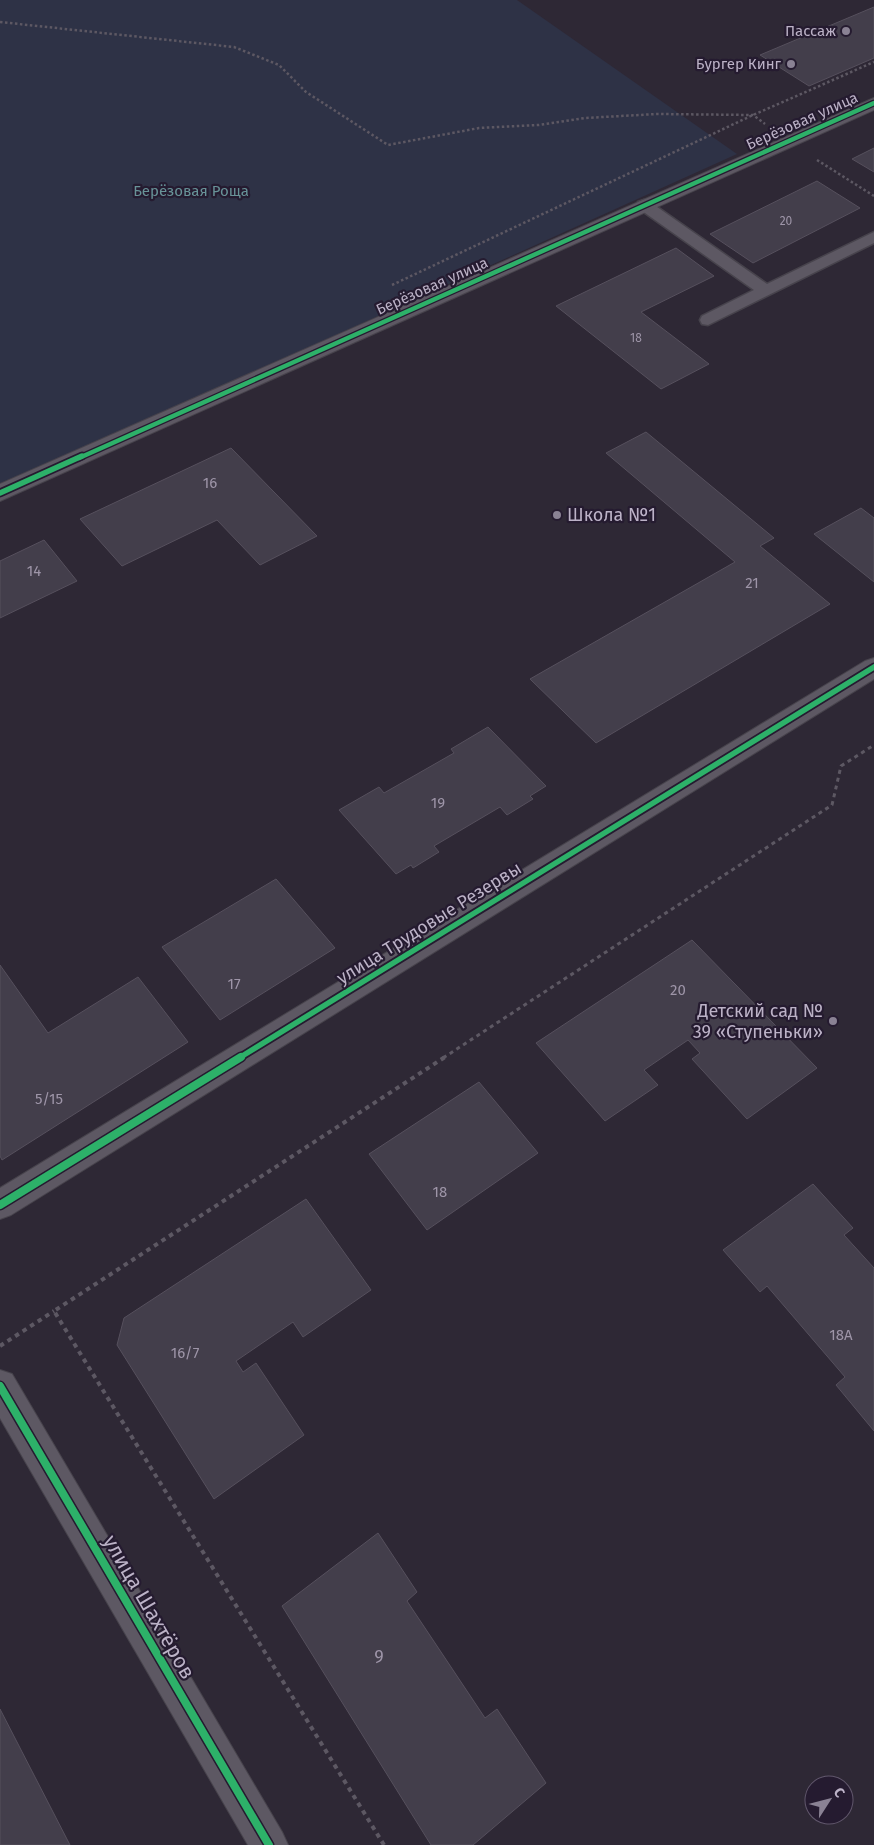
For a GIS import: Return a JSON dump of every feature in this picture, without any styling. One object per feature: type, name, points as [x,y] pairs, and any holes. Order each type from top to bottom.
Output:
[{"type":"street","name":"Берёзовая улица","points":[[0,493],[874,103]]},
{"type":"street","name":"улица Трудовые Резервы","points":[[0,1205],[874,667]]},
{"type":"street","name":"улица Шахтёров","points":[[0,1386],[270,1845]]},
{"type":"lane","points":[[644,206],[766,291]]},
{"type":"lane","points":[[708,320],[874,237]]},
{"type":"path","points":[[0,22],[234,47],[279,65],[306,92],[388,146],[479,128],[539,125],[584,118],[658,114],[753,115]]},
{"type":"path","points":[[386,288],[753,115],[874,62]]},
{"type":"path","points":[[0,1346],[832,805],[841,766],[874,745]]},
{"type":"path","points":[[54,1311],[384,1845]]},
{"type":"green space","name":"Берёзовая Роща","points":[[0,0],[517,0],[737,154],[0,487]]},
{"type":"building","name":"Пассаж","points":[[874,7],[874,58],[809,86],[760,55]]},
{"type":"building","points":[[874,148],[874,172],[852,159]]},
{"type":"building","points":[[817,181],[860,208],[753,263],[710,234]]},
{"type":"building","points":[[676,248],[714,276],[641,312],[709,364],[661,389],[556,306]]},
{"type":"building","points":[[646,432],[774,538],[760,546],[830,604],[596,743],[530,679],[735,562],[606,453]]},
{"type":"building","points":[[231,448],[317,536],[260,565],[217,520],[122,566],[80,519]]},
{"type":"building","points":[[861,508],[874,518],[874,582],[814,534]]},
{"type":"building","points":[[44,540],[77,581],[0,618],[0,561]]},
{"type":"building","points":[[488,727],[546,786],[530,796],[533,799],[507,815],[500,807],[434,846],[439,852],[413,868],[411,865],[396,874],[339,810],[379,787],[384,793],[454,753],[451,749]]},
{"type":"building","points":[[276,879],[335,948],[220,1020],[162,947]]},
{"type":"building","points":[[692,940],[817,1068],[747,1119],[692,1059],[700,1053],[688,1040],[644,1070],[658,1085],[605,1121],[536,1043]]},
{"type":"building","points":[[0,965],[48,1033],[138,977],[188,1042],[2,1160],[0,1156]]},
{"type":"building","points":[[479,1082],[538,1153],[427,1230],[369,1154]]},
{"type":"building","points":[[813,1184],[853,1228],[844,1235],[874,1268],[874,1431],[836,1385],[845,1377],[767,1286],[760,1292],[723,1250]]},
{"type":"building","points":[[306,1199],[371,1290],[303,1337],[293,1322],[236,1361],[243,1372],[256,1363],[304,1435],[214,1499],[117,1345],[124,1318]]},
{"type":"building","points":[[378,1533],[417,1592],[407,1601],[485,1718],[497,1709],[546,1783],[473,1845],[431,1845],[282,1606]]},
{"type":"building","points":[[0,1709],[70,1845],[0,1845]]},
{"type":"cycle path","points":[[0,493],[874,103]]},
{"type":"cycle path","points":[[0,1205],[874,667]]},
{"type":"cycle path","points":[[0,1386],[269,1845]]},
{"type":"place","name":"Пассаж","points":[[846,31]]},
{"type":"place","name":"Бургер Кинг","points":[[791,64]]},
{"type":"place","name":"Школа №1","points":[[557,515]]},
{"type":"place","name":"Детский сад № 39 «Ступеньки»","points":[[833,1021]]}]
